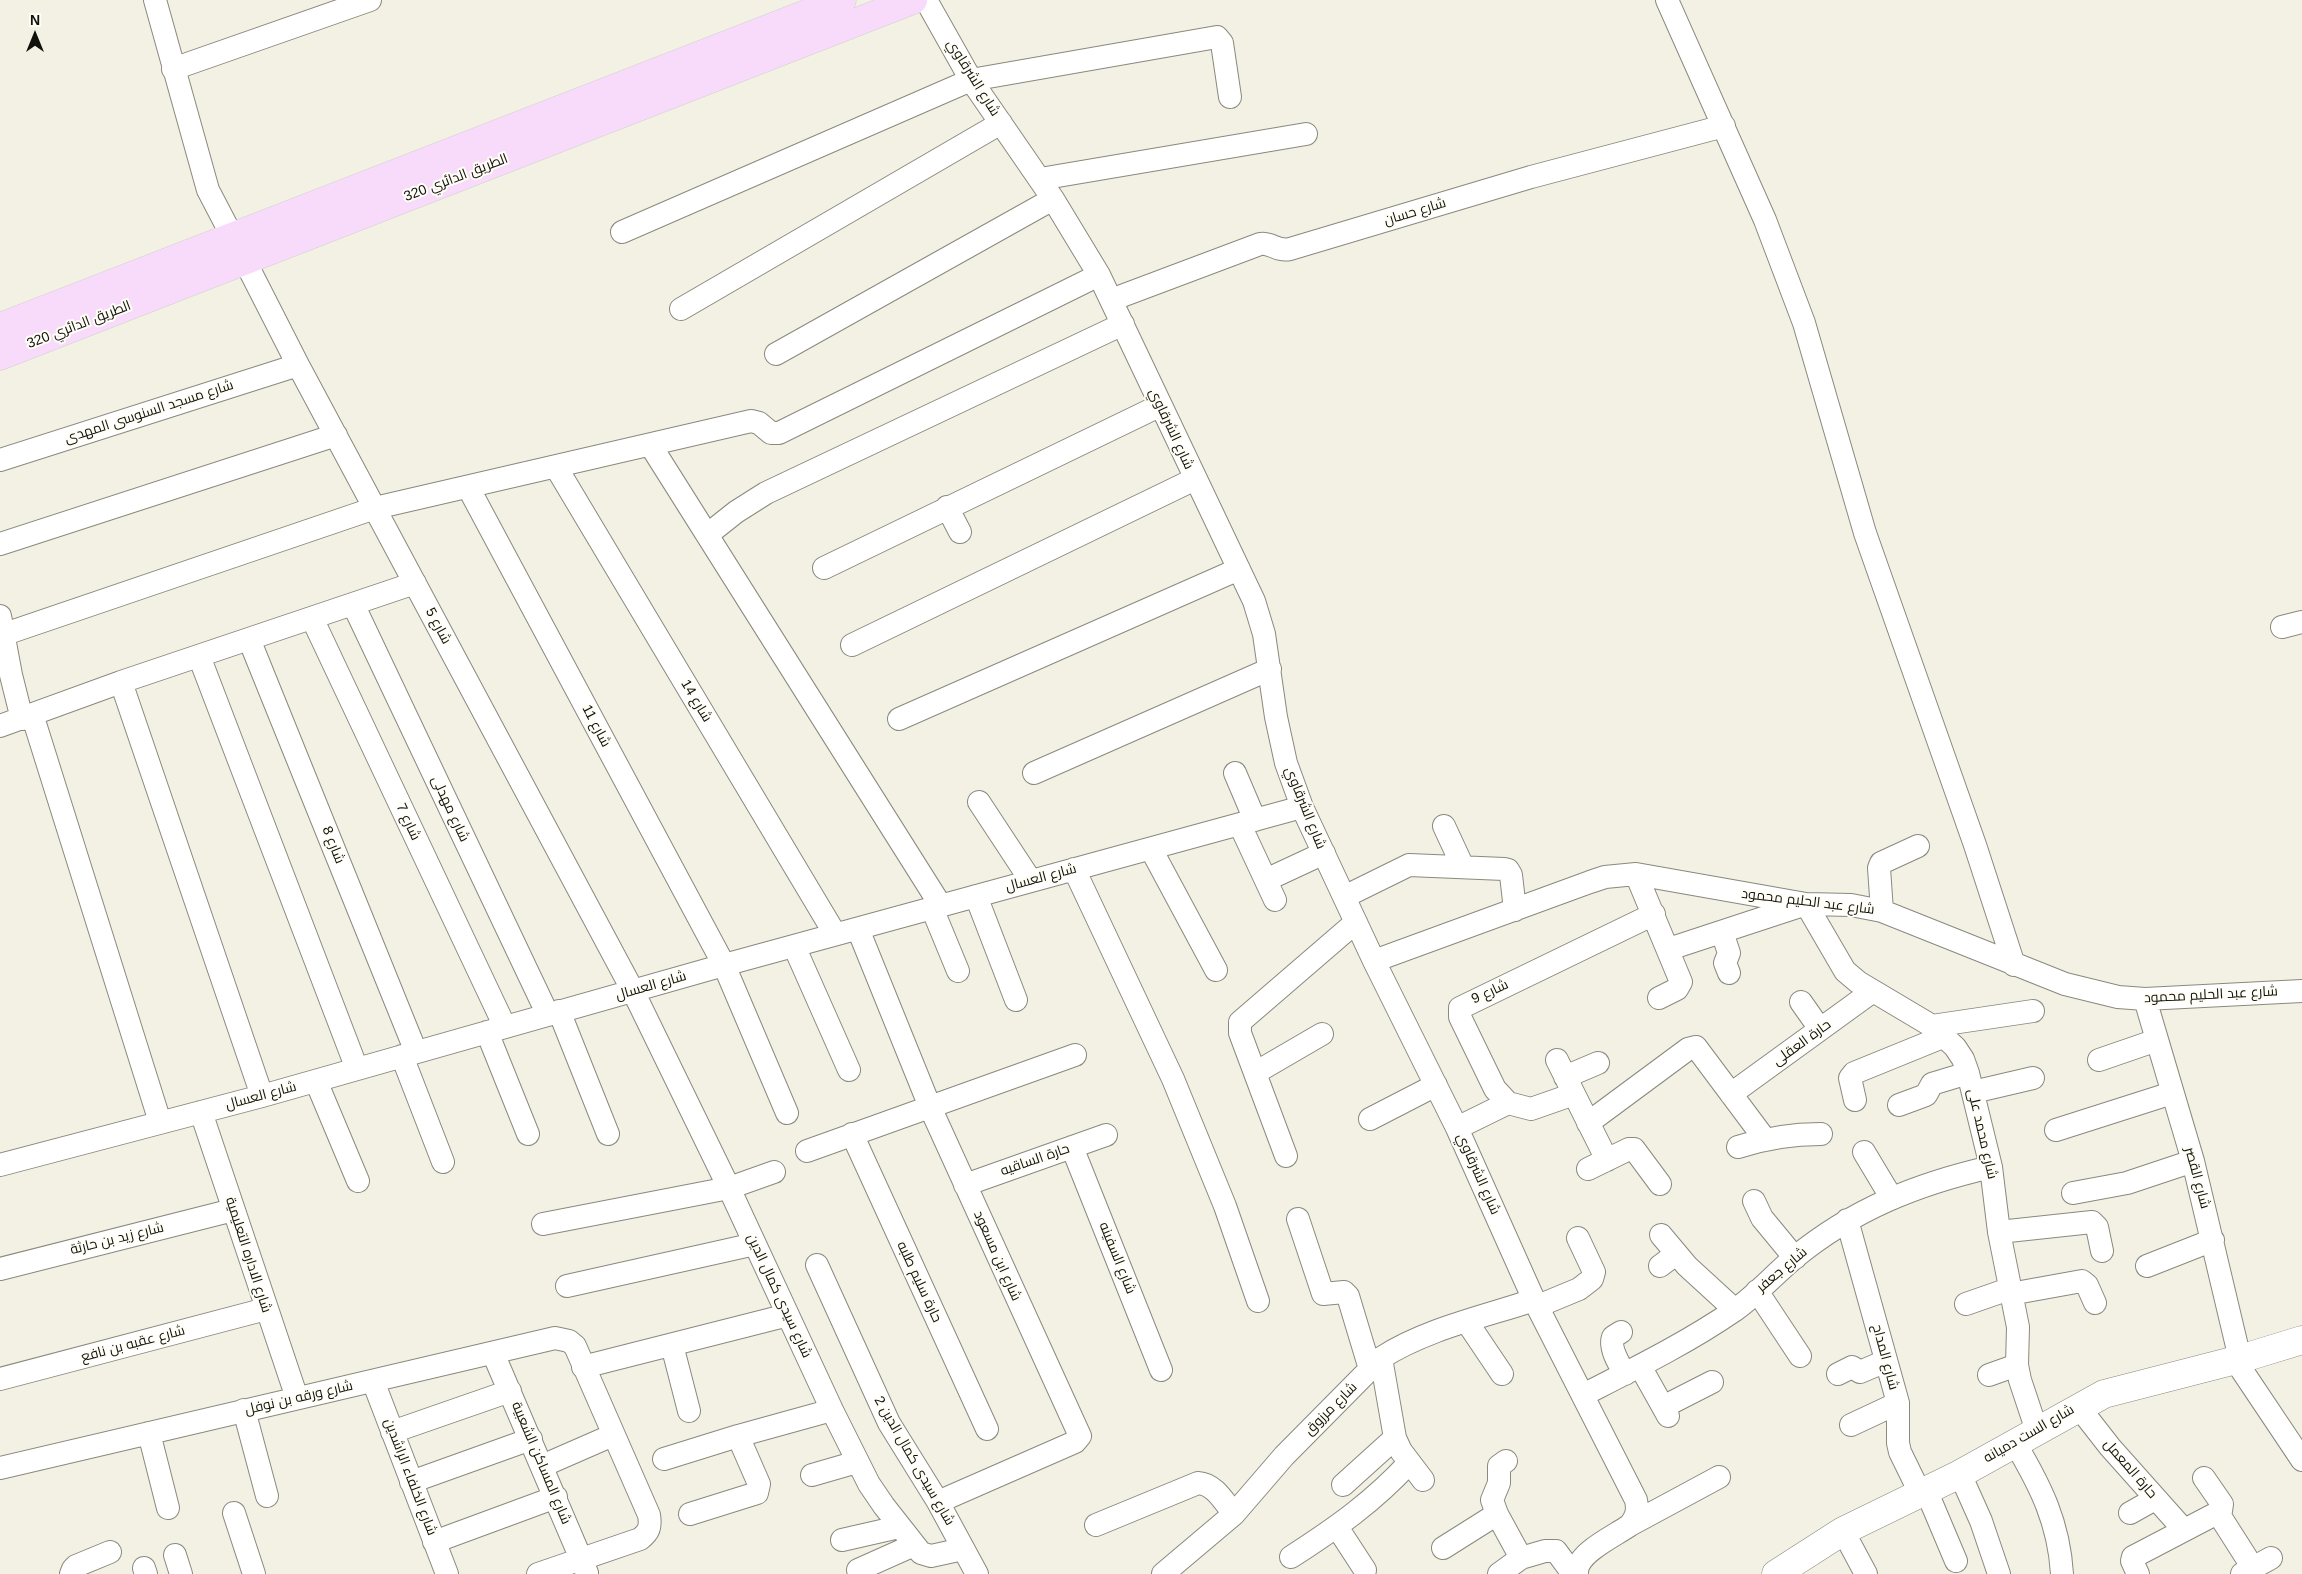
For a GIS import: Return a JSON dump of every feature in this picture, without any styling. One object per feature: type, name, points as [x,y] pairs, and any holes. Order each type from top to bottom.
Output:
[{"type":"main road","name":"الطريق الدائري 320","points":[[0,327],[842,0]]},
{"type":"main road","name":"الطريق الدائري 320","points":[[0,356],[913,0]]},
{"type":"street","points":[[155,0],[208,190],[232,236]]},
{"type":"street","points":[[173,69],[370,0]]},
{"type":"street","name":"شارع الشرقاوي","points":[[926,0],[972,80],[1054,199],[1099,275],[1159,406],[1239,569],[1256,609],[1264,634],[1276,717],[1286,763],[1302,807],[1374,961],[1457,1128],[1536,1303],[1636,1500],[1638,1509],[1636,1518],[1630,1525]]},
{"type":"street","points":[[1667,0],[1765,220],[1804,323],[1865,533],[1975,845],[2014,965]]},
{"type":"street","points":[[622,232],[972,80],[1217,37],[1222,43],[1230,97]]},
{"type":"street","points":[[681,309],[1001,123]]},
{"type":"street","name":"شارع حسان","points":[[1111,300],[1260,244],[1270,244],[1279,250],[1290,249],[1531,177],[1724,126]]},
{"type":"street","points":[[1040,179],[1306,134]]},
{"type":"street","points":[[776,354],[1054,199]]},
{"type":"street","name":"شارع 5","points":[[245,261],[298,365],[632,991]]},
{"type":"street","points":[[160,1122],[27,717],[1,626],[375,508],[651,446],[751,421],[759,423],[771,433],[779,433],[1099,275]]},
{"type":"street","points":[[707,535],[736,512],[774,488],[1123,324]]},
{"type":"street","name":"شارع مسجد السنوسى المهدى","points":[[0,460],[298,365]]},
{"type":"street","points":[[824,568],[1159,406]]},
{"type":"street","points":[[0,544],[336,434]]},
{"type":"street","points":[[651,446],[936,907],[958,971]]},
{"type":"street","name":"شارع 14","points":[[556,467],[835,934]]},
{"type":"street","points":[[852,645],[1195,479]]},
{"type":"street","name":"شارع 11","points":[[468,487],[724,965],[787,1113]]},
{"type":"street","points":[[947,507],[960,532]]},
{"type":"street","points":[[899,718],[1239,569]]},
{"type":"street","points":[[0,726],[121,682],[415,583]]},
{"type":"street","name":"شارع مهدلى","points":[[353,604],[553,1013],[608,1134]]},
{"type":"street","name":"شارع 7","points":[[312,618],[496,1029],[528,1134]]},
{"type":"street","name":"شارع 8","points":[[249,639],[409,1054],[443,1162]]},
{"type":"street","points":[[199,656],[357,1069]]},
{"type":"street","points":[[1034,773],[1270,669]]},
{"type":"street","points":[[121,682],[262,1096]]},
{"type":"street","points":[[1235,774],[1247,823],[1271,890],[1324,853]]},
{"type":"street","points":[[979,802],[1031,881]]},
{"type":"street","name":"شارع العسال","points":[[0,1164],[262,1096],[835,934],[1302,807]]},
{"type":"street","points":[[1444,826],[1463,867]]},
{"type":"street","points":[[1882,911],[1879,868],[1881,863],[1918,846]]},
{"type":"street","points":[[1151,849],[1216,970]]},
{"type":"street","points":[[1344,897],[1409,865],[1508,870],[1511,875],[1514,910]]},
{"type":"street","points":[[1074,870],[1145,1016],[1177,1088],[1225,1206],[1258,1301]]},
{"type":"street","points":[[1636,874],[1669,949],[1681,982],[1677,989],[1659,998]]},
{"type":"street","name":"شارع عبد الحليم محمود","points":[[1374,961],[1590,882],[1621,875],[1636,874],[1806,904],[1851,905],[1882,911],[2014,965],[2091,992],[2118,997],[2145,999],[2302,991]]},
{"type":"street","points":[[976,896],[1016,1000]]},
{"type":"street","points":[[1669,949],[1806,904]]},
{"type":"street","name":"شارع محمد على","points":[[1806,904],[1845,971],[1858,982],[1939,1031],[1955,1047],[1971,1082],[1991,1167],[2010,1292],[2018,1326],[2017,1365],[2026,1437],[2059,1546],[2067,1566]]},
{"type":"street","name":"شارع 9","points":[[1508,1103],[1495,1088],[1460,1017],[1458,1012],[1460,1008],[1654,914]]},
{"type":"street","points":[[1286,1156],[1240,1033],[1240,1022],[1356,922]]},
{"type":"street","name":"شارع ابن مسعود","points":[[858,929],[930,1107],[1080,1436],[1075,1442],[938,1502]]},
{"type":"street","points":[[1722,932],[1730,953],[1726,963],[1729,974]]},
{"type":"street","points":[[794,946],[849,1070]]},
{"type":"street","name":"شارع سيدى كمال الدين","points":[[632,991],[729,1188],[832,1410],[869,1484],[899,1527],[922,1553],[931,1556],[963,1549]]},
{"type":"street","name":"حارة العقلى","points":[[1731,1094],[1873,991]]},
{"type":"street","name":"شارع القصر","points":[[2145,999],[2193,1161],[2213,1240],[2237,1359],[2302,1460]]},
{"type":"street","points":[[1801,1002],[1820,1030]]},
{"type":"street","points":[[1855,1100],[1850,1078],[1854,1073],[1939,1031],[2033,1011]]},
{"type":"street","points":[[1255,1073],[1322,1034]]},
{"type":"street","points":[[2098,1060],[2157,1040]]},
{"type":"street","points":[[1588,1123],[1692,1047],[1699,1050],[1764,1138]]},
{"type":"street","points":[[807,1151],[1075,1055]]},
{"type":"street","points":[[1457,1128],[1508,1103],[1531,1108],[1565,1077],[1598,1063]]},
{"type":"street","points":[[1565,1077],[1588,1123],[1597,1164],[1629,1149],[1634,1149],[1660,1184]]},
{"type":"street","points":[[1899,1106],[1926,1095],[1932,1084],[1935,1083],[2033,1078]]},
{"type":"street","points":[[316,1081],[358,1182]]},
{"type":"street","points":[[1370,1119],[1436,1085]]},
{"type":"street","points":[[2056,1130],[2172,1093]]},
{"type":"street","name":"شارع الاداره التعليمية","points":[[201,1112],[297,1398]]},
{"type":"street","name":"حارة سليم طلبه","points":[[852,1134],[987,1429]]},
{"type":"street","points":[[1738,1146],[1764,1138],[1792,1134],[1821,1134]]},
{"type":"street","name":"حارة الساقيه","points":[[965,1185],[1106,1135]]},
{"type":"street","name":"شارع السفينه","points":[[1072,1147],[1161,1370]]},
{"type":"street","points":[[1864,1152],[1891,1197]]},
{"type":"street","points":[[2073,1192],[2127,1183],[2193,1161]]},
{"type":"street","name":"شارع جعفر","points":[[1583,1395],[1633,1370],[1735,1310],[1795,1258],[1847,1220],[1891,1197],[1946,1177],[1991,1167]]},
{"type":"street","points":[[543,1224],[729,1188],[774,1172]]},
{"type":"street","points":[[1754,1202],[1762,1218],[1795,1258]]},
{"type":"street","name":"شارع زيد بن حارثة","points":[[0,1268],[233,1210]]},
{"type":"street","points":[[1298,1220],[1322,1294],[1344,1292],[1348,1296],[1376,1364],[1395,1438],[1409,1463],[1423,1480]]},
{"type":"street","name":"شارع المداح","points":[[1847,1220],[1898,1403],[1898,1443],[1956,1562]]},
{"type":"street","points":[[2000,1232],[2092,1222],[2097,1227],[2102,1251]]},
{"type":"street","points":[[1662,1235],[1681,1260],[1735,1310]]},
{"type":"street","name":"شارع مرزوق","points":[[1163,1574],[1187,1566],[1284,1456],[1376,1364],[1400,1346],[1467,1322],[1536,1303],[1578,1288],[1592,1279],[1594,1272],[1578,1238]]},
{"type":"street","points":[[2147,1266],[2213,1240]]},
{"type":"street","points":[[567,1286],[755,1244]]},
{"type":"street","name":"شارع سيدى كمال الدين 2","points":[[817,1265],[890,1423],[938,1502],[977,1574]]},
{"type":"street","points":[[1966,1304],[2010,1292],[2082,1281],[2087,1286],[2094,1303]]},
{"type":"street","points":[[1757,1291],[1800,1356]]},
{"type":"street","name":"شارع عقبه بن نافع","points":[[0,1379],[266,1309]]},
{"type":"street","points":[[584,1367],[788,1315]]},
{"type":"street","points":[[1467,1322],[1502,1374]]},
{"type":"street","points":[[1621,1332],[1613,1337],[1611,1342],[1617,1361],[1633,1370],[1666,1411],[1712,1382]]},
{"type":"street","name":"شارع ورقه بن نوفل","points":[[0,1468],[244,1410],[563,1338],[575,1346],[649,1515],[651,1524],[648,1534],[585,1567]]},
{"type":"street","name":"شارع الست دميانه","points":[[1776,1574],[1843,1531],[1960,1474],[2078,1406],[2104,1394],[2302,1340]]},
{"type":"street","points":[[672,1344],[689,1411]]},
{"type":"street","name":"شارع المساكن الشعبية","points":[[493,1353],[585,1567]]},
{"type":"street","points":[[1838,1374],[1852,1367],[1860,1372],[1886,1361]]},
{"type":"street","points":[[1989,1375],[2017,1365]]},
{"type":"street","name":"شارع الخلفاء الراشدين","points":[[372,1381],[447,1574]]},
{"type":"street","points":[[392,1432],[510,1391]]},
{"type":"street","points":[[1851,1425],[1898,1403]]},
{"type":"street","name":"حارة المعمل","points":[[2078,1406],[2155,1499],[2184,1530]]},
{"type":"street","points":[[244,1410],[267,1496]]},
{"type":"street","points":[[664,1459],[832,1410]]},
{"type":"street","points":[[149,1433],[168,1508]]},
{"type":"street","points":[[542,1466],[613,1435]]},
{"type":"street","points":[[690,1514],[757,1493],[759,1484],[738,1436]]},
{"type":"street","points":[[1343,1485],[1395,1438]]},
{"type":"street","points":[[411,1482],[531,1439]]},
{"type":"street","points":[[1506,1461],[1499,1466],[1499,1483],[1492,1500],[1497,1514],[1521,1558]]},
{"type":"street","points":[[812,1475],[857,1462]]},
{"type":"street","points":[[1291,1557],[1337,1527],[1388,1486],[1409,1463]]},
{"type":"street","points":[[1960,1474],[1981,1521],[1999,1574]]},
{"type":"street","points":[[1575,1574],[1581,1558],[1630,1525],[1719,1477]]},
{"type":"street","points":[[2138,1574],[2132,1562],[2133,1557],[2218,1513],[2222,1504],[2204,1478]]},
{"type":"street","points":[[1096,1525],[1198,1483],[1206,1483],[1212,1488],[1234,1514]]},
{"type":"street","points":[[434,1542],[556,1497]]},
{"type":"street","points":[[2130,1513],[2155,1499]]},
{"type":"street","points":[[234,1513],[254,1574]]},
{"type":"street","points":[[2218,1513],[2256,1567]]},
{"type":"street","points":[[1443,1548],[1497,1514]]},
{"type":"street","points":[[842,1540],[899,1527]]},
{"type":"street","points":[[1337,1527],[1365,1570]]},
{"type":"street","points":[[1843,1531],[1866,1574]]},
{"type":"street","points":[[858,1570],[914,1545]]},
{"type":"street","points":[[1499,1574],[1521,1558],[1545,1551],[1560,1554],[1575,1574]]},
{"type":"street","points":[[71,1574],[76,1566],[110,1552]]},
{"type":"street","points":[[538,1574],[585,1567]]}]
